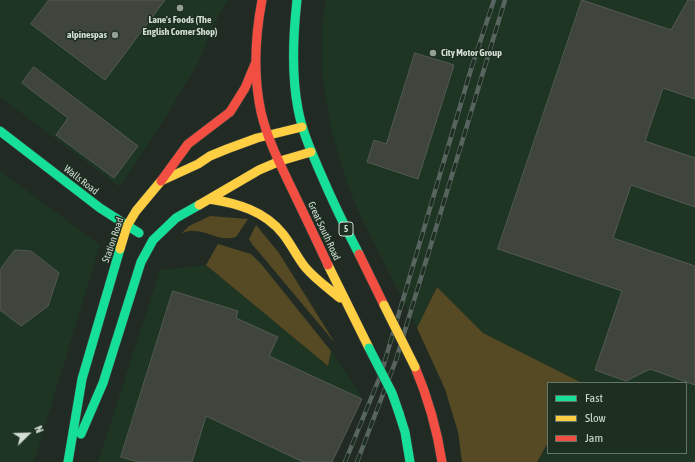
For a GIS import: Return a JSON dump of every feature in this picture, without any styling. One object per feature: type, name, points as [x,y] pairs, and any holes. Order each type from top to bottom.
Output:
[{"type":"main road","name":"Great South Road","points":[[262,0],[258,21],[256,61],[261,112],[280,160],[347,304],[389,387],[405,432],[410,462]]},
{"type":"main road","name":"Great South Road","points":[[297,0],[293,51],[295,87],[302,127],[311,152],[341,220],[415,367],[434,419],[442,462]]},
{"type":"main road","points":[[162,181],[188,144],[230,112],[245,88],[256,61]]},
{"type":"main road","name":"Station Road","points":[[68,462],[82,379],[127,226],[136,211],[162,181],[198,164],[210,156],[269,135],[302,127]]},
{"type":"main road","name":"Walls Road","points":[[0,131],[100,208],[127,226],[153,240]]},
{"type":"main road","name":"Station Road","points":[[68,462],[103,383],[141,262],[153,240],[176,218],[268,165],[280,160],[311,152]]},
{"type":"main road","points":[[208,199],[226,201],[264,215],[280,230],[306,268],[347,304]]},
{"type":"shaded area","points":[[0,0],[228,0],[213,26],[199,61],[162,123],[120,187],[0,97]]},
{"type":"shaded area","points":[[326,0],[695,0],[695,462],[538,462],[547,447],[547,454],[687,454],[687,382],[580,382],[483,333],[437,287],[417,328],[360,215],[348,186],[331,128],[325,94],[322,70],[322,26]]},
{"type":"shaded area","points":[[0,171],[100,245],[34,462],[0,462]]},
{"type":"shaded area","points":[[210,216],[248,219],[236,237],[224,238],[199,231],[188,231],[181,234],[189,226]]},
{"type":"shaded area","points":[[256,225],[279,253],[335,343],[252,244],[249,239]]},
{"type":"shaded area","points":[[218,244],[251,254],[262,265],[331,351],[328,366],[206,265]]},
{"type":"shaded area","points":[[206,265],[328,366],[331,351],[356,387],[362,399],[332,462],[98,462],[160,270]]},
{"type":"shaded area","points":[[437,287],[483,333],[580,382],[547,382],[547,445],[537,462],[462,462],[458,432],[445,389],[417,328]]},
{"type":"building","points":[[49,0],[165,0],[105,80],[31,24]]},
{"type":"building","points":[[582,0],[671,30],[688,0],[695,0],[695,99],[663,88],[645,141],[695,158],[695,207],[631,185],[613,238],[695,266],[695,385],[650,369],[626,381],[595,370],[622,291],[498,249]]},
{"type":"building","points":[[415,53],[454,65],[418,179],[367,162],[374,140],[386,144]]},
{"type":"building","points":[[34,67],[138,146],[114,178],[56,135],[68,118],[22,83]]},
{"type":"building","points":[[15,250],[31,251],[59,273],[48,306],[21,326],[0,310],[0,270]]},
{"type":"building","points":[[173,291],[238,311],[236,318],[278,337],[269,356],[362,399],[332,462],[303,462],[206,416],[192,462],[138,462],[121,457]]},
{"type":"railway","points":[[345,462],[381,374],[472,66],[494,0]]},
{"type":"railway","points":[[357,462],[396,360],[505,0]]},
{"type":"traffic: fast","points":[[297,0],[294,27],[294,82],[300,117],[307,141],[320,172],[359,254]]},
{"type":"traffic: fast","points":[[0,131],[100,208],[139,233]]},
{"type":"traffic: fast","points":[[81,434],[103,383],[141,262],[153,240],[176,218],[199,205]]},
{"type":"traffic: fast","points":[[68,462],[82,379],[120,249]]},
{"type":"traffic: fast","points":[[369,348],[392,393],[399,413]]},
{"type":"traffic: fast","points":[[399,413],[405,432],[410,462]]},
{"type":"traffic: slow","points":[[120,249],[127,226],[136,211],[161,181],[227,149],[257,138],[302,127]]},
{"type":"traffic: slow","points":[[199,205],[259,170],[280,161],[311,152]]},
{"type":"traffic: slow","points":[[209,199],[250,209],[268,219],[283,234],[309,271],[340,298]]},
{"type":"traffic: slow","points":[[328,265],[369,348]]},
{"type":"traffic: slow","points":[[384,305],[415,367]]},
{"type":"traffic: jam","points":[[262,0],[256,42],[256,70],[258,98],[261,112],[278,159],[328,265]]},
{"type":"traffic: jam","points":[[161,181],[188,144],[230,112],[245,88],[255,64]]},
{"type":"traffic: jam","points":[[359,254],[384,305]]},
{"type":"traffic: jam","points":[[415,367],[432,414],[442,462]]},
{"type":"place","name":"Lane's Foods (The English Corner Shop)","points":[[180,8]]},
{"type":"place","name":"alpinespas","points":[[115,35]]},
{"type":"place","name":"City Motor Group","points":[[433,53]]}]
